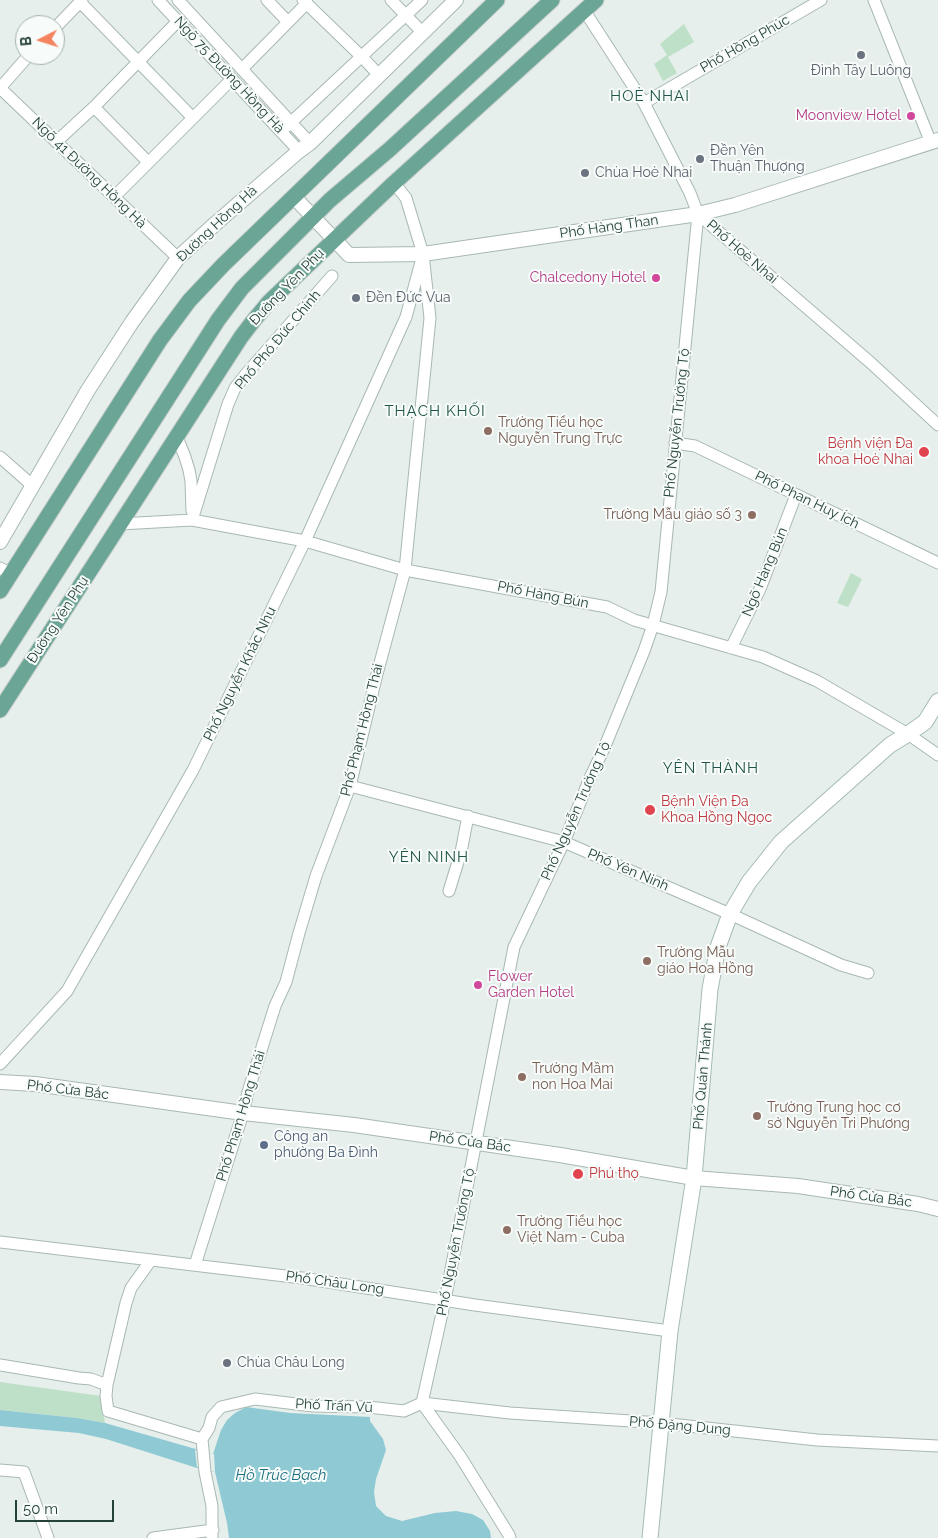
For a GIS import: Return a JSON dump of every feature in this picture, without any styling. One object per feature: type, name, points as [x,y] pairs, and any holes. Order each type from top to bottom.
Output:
[{"type":"main road","points":[[0,591],[5,570],[160,340],[189,301],[223,265],[497,0]]},
{"type":"main road","name":"Đường Yên Phụ","points":[[0,660],[218,320],[242,288],[312,217],[390,149],[552,0]]},
{"type":"main road","name":"Đường Yên Phụ","points":[[0,710],[241,337],[269,302],[394,183],[596,0]]},
{"type":"main road","name":"Phố Quán Thánh","points":[[650,1538],[670,1331],[694,1178],[710,989],[718,947],[730,914],[749,882],[781,842],[890,745],[924,722],[938,701]]},
{"type":"street","name":"Ngõ 75 Đường Hồng Hà","points":[[158,0],[299,151]]},
{"type":"street","name":"Ngõ 75 Đường Hồng Hà","points":[[178,0],[310,143]]},
{"type":"street","points":[[267,0],[288,22]]},
{"type":"street","points":[[392,0],[423,33]]},
{"type":"street","points":[[281,132],[422,0]]},
{"type":"street","name":"Đường Hồng Hà","points":[[0,542],[88,390],[132,322],[178,258],[310,143],[456,0]]},
{"type":"street","name":"Phố Hồng Phúc","points":[[644,103],[821,0]]},
{"type":"street","points":[[874,0],[934,142]]},
{"type":"street","points":[[65,18],[81,1],[137,62],[193,118]]},
{"type":"street","points":[[242,69],[305,2],[362,56],[379,75]]},
{"type":"street","name":"Phố Hoè Nhai","points":[[584,10],[644,103],[690,193],[698,214],[871,363],[938,425]]},
{"type":"street","points":[[56,142],[94,107],[178,21]]},
{"type":"street","points":[[0,88],[20,65]]},
{"type":"street","points":[[114,197],[232,78]]},
{"type":"street","name":"Ngõ 41 Đường Hồng Hà","points":[[0,88],[178,258]]},
{"type":"street","points":[[94,107],[148,162]]},
{"type":"street","name":"Phố Hàng Than","points":[[294,197],[349,255],[423,254],[698,214],[735,205],[934,142]]},
{"type":"street","name":"Phố Phạm Hồng Thái","points":[[195,1265],[244,1113],[248,1092],[275,1006],[286,982],[316,876],[350,786],[376,674],[405,570],[430,318],[423,254],[406,198],[394,183]]},
{"type":"street","name":"Phố Nguyễn Trường Tộ","points":[[422,1403],[445,1300],[514,947],[564,842],[605,746],[644,651],[661,592],[698,214]]},
{"type":"street","name":"Phố Nguyễn Khắc Nhu","points":[[0,1064],[67,991],[193,770],[305,542],[406,317],[423,254]]},
{"type":"street","name":"Phố Phó Đức Chính","points":[[192,520],[228,404],[235,388],[332,276]]},
{"type":"street","points":[[406,317],[419,311],[430,318]]},
{"type":"street","points":[[177,438],[186,457],[191,481],[192,520]]},
{"type":"street","name":"Phố Phan Huy Ích","points":[[675,443],[695,446],[938,563]]},
{"type":"street","points":[[0,457],[33,486]]},
{"type":"street","name":"Ngõ Hàng Bún","points":[[731,648],[760,589],[796,495]]},
{"type":"street","name":"Phố Hàng Bún","points":[[120,524],[192,520],[305,542],[405,570],[607,607],[634,620],[763,657],[817,681],[908,734],[938,755]]},
{"type":"street","name":"Phố Yên Ninh","points":[[350,786],[564,842],[730,914],[841,965],[868,973]]},
{"type":"street","points":[[449,891],[461,852],[468,816]]},
{"type":"street","name":"Phố Cửa Bắc","points":[[0,1082],[35,1084],[244,1113],[354,1125],[560,1155],[694,1178],[798,1186],[938,1208]]},
{"type":"street","name":"Phố Châu Long","points":[[0,1242],[311,1279],[445,1300],[670,1331]]},
{"type":"street","points":[[151,1260],[131,1288],[126,1303],[106,1396],[108,1411],[202,1439]]},
{"type":"street","points":[[0,1364],[91,1379],[108,1385]]},
{"type":"street","name":"Phố Trấn Vũ","points":[[213,1534],[212,1506],[204,1472],[202,1439],[209,1428],[212,1418],[221,1407],[255,1400],[313,1406],[368,1407],[404,1411],[422,1403]]},
{"type":"street","points":[[422,1403],[460,1456],[510,1535],[510,1538]]},
{"type":"street","name":"Phố Đặng Dung","points":[[422,1403],[510,1413],[661,1423],[817,1440],[938,1446]]},
{"type":"street","points":[[0,1470],[24,1472],[48,1538]]},
{"type":"street","points":[[153,1538],[213,1534]]},
{"type":"green space","points":[[684,24],[694,42],[668,57],[677,73],[663,81],[654,64],[667,55],[660,44]]},
{"type":"green space","points":[[851,573],[862,579],[848,607],[837,603]]},
{"type":"green space","points":[[0,1382],[101,1396],[105,1423],[77,1418],[0,1410]]},
{"type":"water","name":"Hồ Trúc Bạch","points":[[246,1407],[290,1413],[370,1417],[370,1421],[383,1439],[386,1450],[376,1479],[374,1492],[376,1506],[386,1516],[402,1521],[435,1513],[456,1511],[472,1514],[483,1520],[490,1531],[491,1538],[229,1538],[215,1472],[106,1439],[79,1433],[0,1426],[0,1410],[77,1418],[105,1423],[213,1454],[221,1430],[227,1420]]},
{"type":"pier","points":[[195,1450],[214,1454],[215,1472],[197,1467]]},
{"type":"place","name":"Đình Tây Luông","points":[[861,55]]},
{"type":"place","name":"Moonview Hotel","points":[[911,116]]},
{"type":"place","name":"Đền Yên Thuận Thượng","points":[[700,159]]},
{"type":"place","name":"Chùa Hoè Nhai","points":[[585,173]]},
{"type":"place","name":"Chalcedony Hotel","points":[[656,278]]},
{"type":"place","name":"Đền Đức Vua","points":[[356,298]]},
{"type":"place","name":"Trường Tiểu học Nguyễn Trung Trực","points":[[488,431]]},
{"type":"place","name":"Bệnh viện Đa khoa Hoè Nhai","points":[[924,452]]},
{"type":"place","name":"Trường Mẫu giáo số 3","points":[[752,515]]},
{"type":"place","name":"Bệnh Viện Đa Khoa Hồng Ngọc","points":[[650,810]]},
{"type":"place","name":"Trường Mẫu giáo Hoa Hồng","points":[[647,961]]},
{"type":"place","name":"Flower Garden Hotel","points":[[478,985]]},
{"type":"place","name":"Trường Mầm non Hoa Mai","points":[[522,1077]]},
{"type":"place","name":"Trường Trung học cơ sở Nguyễn Tri Phương","points":[[757,1116]]},
{"type":"place","name":"Công an phường Ba Đình","points":[[264,1145]]},
{"type":"place","name":"Phú thọ","points":[[578,1174]]},
{"type":"place","name":"Trường Tiểu học Việt Nam - Cuba","points":[[507,1230]]},
{"type":"place","name":"Chùa Châu Long","points":[[227,1363]]},
{"type":"district","name":"HOÈ NHAI","points":[[650,96]]},
{"type":"district","name":"THẠCH KHỐI","points":[[435,411]]},
{"type":"district","name":"YÊN THÀNH","points":[[711,768]]},
{"type":"district","name":"YÊN NINH","points":[[429,857]]}]
